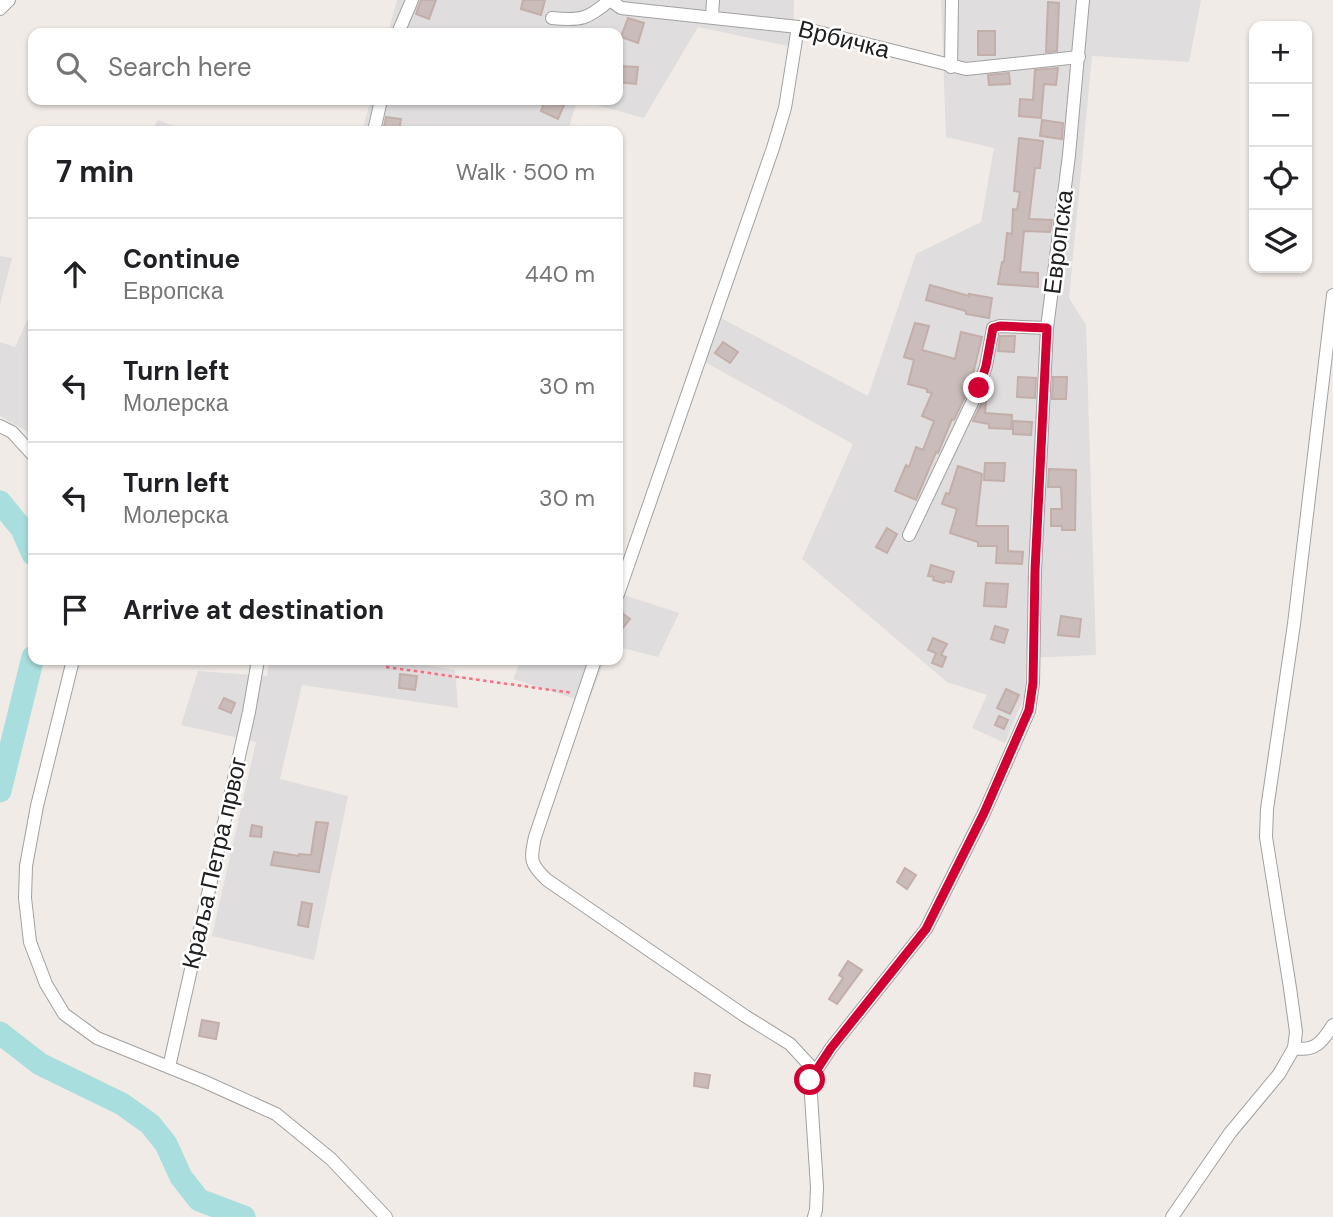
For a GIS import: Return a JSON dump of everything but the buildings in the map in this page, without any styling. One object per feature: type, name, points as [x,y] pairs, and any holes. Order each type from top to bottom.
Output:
[{"type":"street","points":[[0,9],[9,0]]},
{"type":"street","points":[[400,28],[412,0]]},
{"type":"street","points":[[552,18],[588,17],[610,0]]},
{"type":"street","name":"Врбичка","points":[[610,0],[621,8],[797,27],[951,67],[976,70],[1079,57]]},
{"type":"street","points":[[712,16],[713,0]]},
{"type":"street","points":[[951,67],[952,0]]},
{"type":"street","name":"Европска","points":[[814,1070],[926,929],[984,813],[1029,710],[1033,683],[1035,571],[1047,328],[1069,155],[1083,0]]},
{"type":"street","points":[[623,580],[773,148],[785,108],[797,27]]},
{"type":"street","points":[[375,126],[380,105]]},
{"type":"street","points":[[1172,1217],[1230,1133],[1279,1074],[1294,1048],[1295,1024],[1266,837],[1267,809],[1294,624],[1333,295]]},
{"type":"street","points":[[909,535],[979,388],[993,328],[1047,328]]},
{"type":"street","points":[[0,426],[12,432],[28,450]]},
{"type":"street","points":[[72,665],[37,806],[26,866],[25,898],[30,942],[46,984],[64,1014],[97,1038],[276,1114],[331,1159],[386,1217]]},
{"type":"street","name":"Краља Петра првог","points":[[169,1067],[249,712],[257,665]]},
{"type":"street","points":[[593,665],[535,837],[532,852],[534,867],[547,880],[790,1044],[814,1070],[809,1093],[817,1186],[814,1217]]},
{"type":"street","points":[[1294,1048],[1304,1050],[1317,1046],[1333,1025]]},
{"type":"path","points":[[386,667],[583,695]]},
{"type":"shaded area","points":[[397,0],[794,0],[793,47],[698,27],[644,118],[596,105],[623,105],[623,28],[389,28]]},
{"type":"shaded area","points":[[941,0],[1201,0],[1189,62],[1092,56],[1069,298],[1086,325],[1096,655],[1026,658],[1025,695],[1005,743],[972,728],[987,695],[947,682],[802,559],[853,444],[701,360],[719,317],[868,396],[916,254],[981,222],[994,148],[946,137]]},
{"type":"shaded area","points":[[370,105],[576,105],[569,126],[363,126]]},
{"type":"shaded area","points":[[158,120],[174,126],[155,126]]},
{"type":"shaded area","points":[[0,256],[12,258],[0,305]]},
{"type":"shaded area","points":[[28,319],[28,432],[0,416],[0,342],[15,347]]},
{"type":"shaded area","points":[[623,595],[679,613],[658,657],[623,648]]},
{"type":"shaded area","points":[[269,665],[422,665],[455,670],[458,708],[302,685],[280,779],[348,796],[314,960],[212,936],[256,742],[181,725],[198,671],[267,676]]},
{"type":"shaded area","points":[[519,665],[603,665],[588,703],[513,679]]},
{"type":"waterway","points":[[0,502],[22,529],[28,543]]},
{"type":"waterway","points":[[0,791],[31,665]]},
{"type":"waterway","points":[[0,1033],[40,1064],[122,1104],[150,1124],[166,1144],[181,1177],[199,1200],[244,1217]]},
{"type":"route","points":[[810,1080],[814,1070],[926,929],[984,813],[1029,710],[1033,683],[1035,571],[1047,328],[993,328],[979,388]]}]
